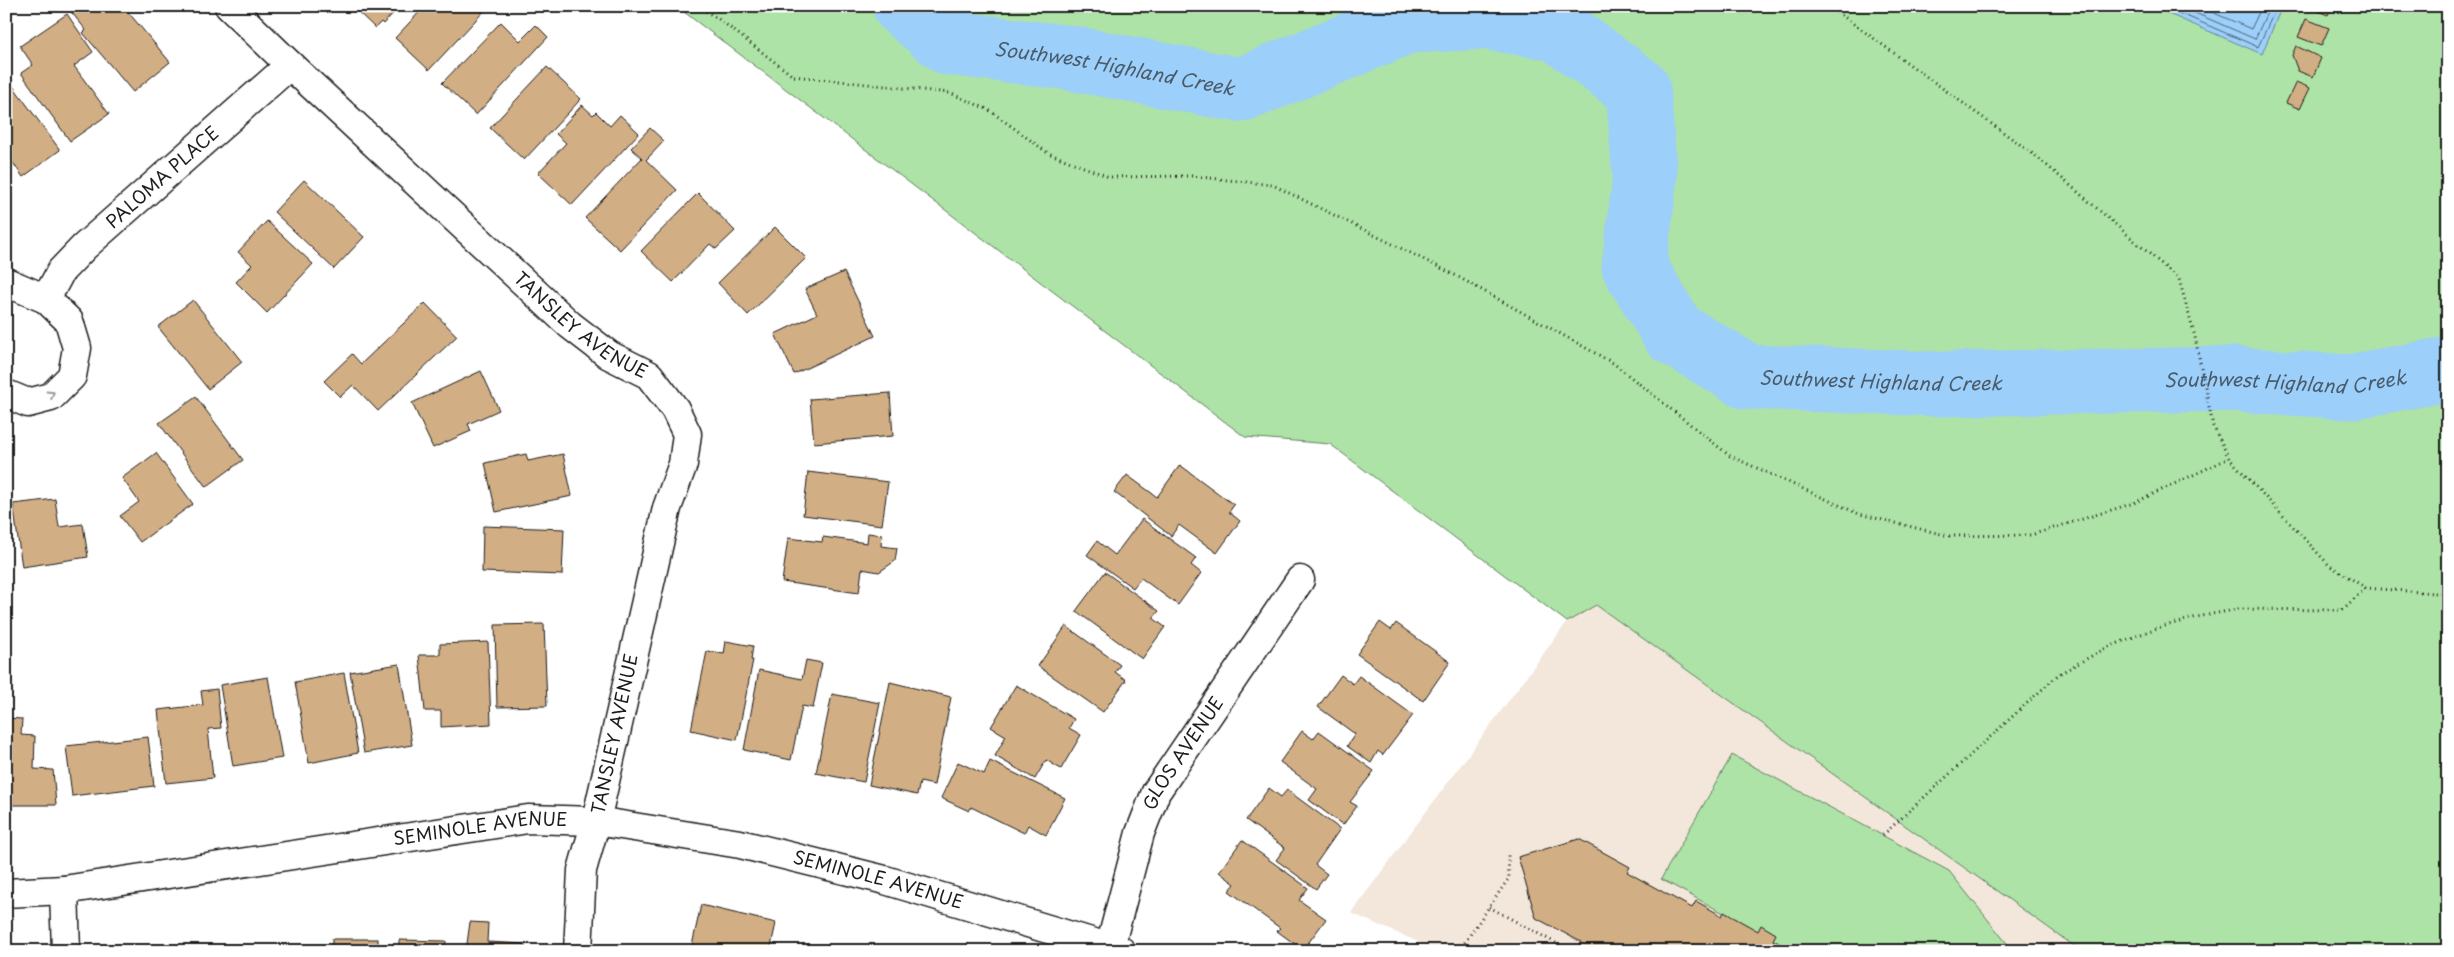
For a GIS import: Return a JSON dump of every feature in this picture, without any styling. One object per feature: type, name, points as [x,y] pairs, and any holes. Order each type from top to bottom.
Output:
[{"type":"street","name":"TANSLEY AVENUE","points":[[229,6],[570,325],[609,355],[649,375],[675,409],[687,434],[683,464],[667,508],[640,620],[596,821],[582,870],[578,951]]},
{"type":"street","name":"PALOMA PLACE","points":[[46,299],[61,271],[84,247],[290,65]]},
{"type":"street","points":[[6,282],[46,299],[69,321],[77,348],[72,376],[51,397],[28,403],[6,394]]},
{"type":"street","name":"GLOS AVENUE","points":[[1115,949],[1140,833],[1156,792],[1300,580]]},
{"type":"street","name":"SEMINOLE AVENUE","points":[[6,893],[64,890],[528,819],[596,821],[740,844],[885,880],[1115,949]]},
{"type":"street","points":[[64,890],[66,951]]},
{"type":"path","points":[[696,6],[720,20],[792,76],[950,93],[989,110],[1048,153],[1109,177],[1192,176],[1273,185],[1453,274],[1614,364],[1730,456],[1859,514],[1949,536],[2030,536],[2134,503],[2229,458]]},
{"type":"path","points":[[1829,6],[2036,156],[2178,279],[2195,337],[2213,426],[2229,458],[2329,565],[2366,588],[2448,594]]},
{"type":"path","points":[[1883,835],[2059,674],[2106,648],[2154,629],[2197,617],[2238,609],[2342,610],[2366,588]]},
{"type":"path","points":[[1460,951],[1509,878],[1508,855]]},
{"type":"path","points":[[1489,908],[1563,947],[1561,951]]},
{"type":"shaded area","points":[[1596,604],[2081,951],[1439,951],[1351,913],[1567,622]]},
{"type":"green space","points":[[676,6],[2448,6],[2448,951],[2081,951],[1596,605],[1567,622],[1330,444],[1245,437]]},
{"type":"green space","points":[[1732,755],[1949,871],[2013,951],[1793,951],[1661,879]]},
{"type":"water","points":[[2150,6],[2282,6],[2262,54]]},
{"type":"building","points":[[123,6],[170,62],[133,92],[83,33],[86,30],[67,7]]},
{"type":"building","points":[[352,6],[400,6],[383,24],[381,22],[375,28]]},
{"type":"building","points":[[425,6],[483,6],[486,9],[429,70],[395,38]]},
{"type":"building","points":[[2319,6],[2332,6],[2328,15],[2318,11]]},
{"type":"building","points":[[67,14],[93,52],[74,66],[109,114],[70,141],[21,73],[33,65],[20,46]]},
{"type":"building","points":[[2306,19],[2329,28],[2321,46],[2298,37]]},
{"type":"building","points":[[501,22],[520,41],[536,25],[548,37],[476,115],[442,83]]},
{"type":"building","points":[[2296,46],[2321,58],[2313,77],[2298,71],[2292,55]]},
{"type":"building","points":[[547,67],[581,99],[524,160],[490,128]]},
{"type":"building","points":[[2296,82],[2310,88],[2300,109],[2286,103]]},
{"type":"building","points":[[13,86],[60,150],[23,177],[6,153],[6,91]]},
{"type":"building","points":[[582,105],[593,115],[596,112],[610,126],[620,115],[639,133],[572,205],[538,173],[566,143],[556,134]]},
{"type":"building","points":[[650,128],[664,141],[646,160],[677,190],[620,250],[585,218],[642,158],[631,148]]},
{"type":"building","points":[[304,180],[364,237],[334,269],[274,212]]},
{"type":"building","points":[[698,193],[735,231],[716,249],[710,244],[673,282],[641,251]]},
{"type":"building","points":[[267,221],[313,264],[267,313],[236,282],[252,265],[238,252]]},
{"type":"building","points":[[775,227],[806,258],[748,315],[718,283]]},
{"type":"building","points":[[844,272],[875,336],[794,374],[775,334],[817,314],[805,289]]},
{"type":"building","points":[[193,300],[242,362],[208,389],[158,327]]},
{"type":"building","points":[[425,303],[457,336],[378,411],[353,385],[340,397],[324,381],[352,354],[361,364]]},
{"type":"building","points":[[481,371],[499,410],[468,424],[471,431],[433,448],[412,403]]},
{"type":"building","points":[[890,393],[893,436],[814,443],[810,399]]},
{"type":"building","points":[[196,397],[243,460],[206,487],[159,423]]},
{"type":"building","points":[[156,453],[193,504],[140,542],[120,516],[139,502],[122,478]]},
{"type":"building","points":[[526,454],[528,461],[563,454],[572,496],[496,512],[485,463]]},
{"type":"building","points":[[1180,465],[1234,505],[1229,512],[1240,521],[1217,553],[1179,525],[1171,536],[1114,492],[1127,475],[1157,497]]},
{"type":"building","points":[[808,472],[888,482],[882,525],[803,515]]},
{"type":"building","points":[[55,499],[59,527],[83,524],[88,557],[22,567],[13,504]]},
{"type":"building","points":[[1142,519],[1196,558],[1191,565],[1201,573],[1178,605],[1141,578],[1133,588],[1087,555],[1097,541],[1115,555]]},
{"type":"building","points":[[483,526],[564,529],[562,575],[482,572]]},
{"type":"building","points":[[868,533],[882,535],[881,546],[897,548],[895,561],[879,572],[862,569],[859,593],[782,582],[788,538],[822,542],[823,537],[867,543]]},
{"type":"building","points":[[1105,572],[1159,611],[1153,618],[1165,627],[1142,659],[1076,611]]},
{"type":"building","points":[[1380,622],[1391,630],[1396,623],[1450,662],[1423,701],[1357,654]]},
{"type":"building","points":[[544,624],[547,706],[497,707],[495,625]]},
{"type":"building","points":[[1066,626],[1120,665],[1115,672],[1126,680],[1103,712],[1038,666]]},
{"type":"building","points":[[726,641],[753,646],[751,660],[753,660],[737,740],[691,730],[707,651],[724,654]]},
{"type":"building","points":[[488,642],[491,724],[441,727],[441,711],[425,711],[419,655],[440,655],[440,644]]},
{"type":"building","points":[[806,660],[822,663],[813,708],[802,706],[791,760],[744,750],[759,670],[802,679]]},
{"type":"building","points":[[399,664],[412,745],[364,753],[350,672]]},
{"type":"building","points":[[344,673],[358,753],[309,763],[295,682]]},
{"type":"building","points":[[1341,675],[1353,684],[1359,676],[1413,715],[1383,755],[1378,751],[1371,763],[1347,746],[1355,734],[1318,707]]},
{"type":"building","points":[[268,677],[282,758],[233,766],[220,685]]},
{"type":"building","points":[[890,682],[951,697],[934,785],[920,782],[917,795],[869,785]]},
{"type":"building","points":[[1016,685],[1074,719],[1069,728],[1081,735],[1061,769],[1046,760],[1035,779],[995,756],[1006,736],[991,727]]},
{"type":"building","points":[[217,689],[221,728],[208,729],[213,778],[166,783],[158,710],[203,705],[201,691]]},
{"type":"building","points":[[832,694],[880,703],[864,782],[816,773]]},
{"type":"building","points":[[6,718],[22,719],[21,735],[35,736],[34,769],[53,770],[56,805],[6,805]]},
{"type":"building","points":[[1302,731],[1313,739],[1319,731],[1374,771],[1350,802],[1357,806],[1343,825],[1309,800],[1317,789],[1280,762]]},
{"type":"building","points":[[148,737],[154,786],[72,796],[66,746]]},
{"type":"building","points":[[990,761],[1065,798],[1046,835],[1028,825],[1024,833],[971,807],[969,811],[941,798],[958,762],[984,774]]},
{"type":"building","points":[[1269,788],[1281,797],[1287,790],[1340,829],[1315,865],[1327,874],[1316,889],[1276,860],[1285,848],[1246,820]]},
{"type":"building","points":[[1579,839],[1630,867],[1627,872],[1692,908],[1696,901],[1722,916],[1724,912],[1758,931],[1761,925],[1776,934],[1773,940],[1794,951],[1576,951],[1581,942],[1536,918],[1518,857]]},
{"type":"building","points":[[1242,840],[1308,888],[1299,900],[1326,919],[1303,950],[1277,931],[1280,928],[1229,891],[1235,884],[1219,872]]},
{"type":"building","points":[[701,905],[776,923],[770,951],[691,950]]},
{"type":"building","points":[[470,922],[488,923],[487,942],[525,944],[525,951],[466,951]]},
{"type":"building","points":[[332,939],[378,939],[378,951],[332,951]]},
{"type":"building","points":[[399,940],[446,941],[445,951],[399,951]]},
{"type":"waterway","name":"Southwest Highland Creek","points":[[905,6],[949,43],[1071,58],[1241,90],[1408,21],[1483,17],[1556,28],[1638,89],[1645,177],[1634,266],[1674,333],[1748,377],[1941,384],[2232,379],[2349,387],[2448,369]]}]
